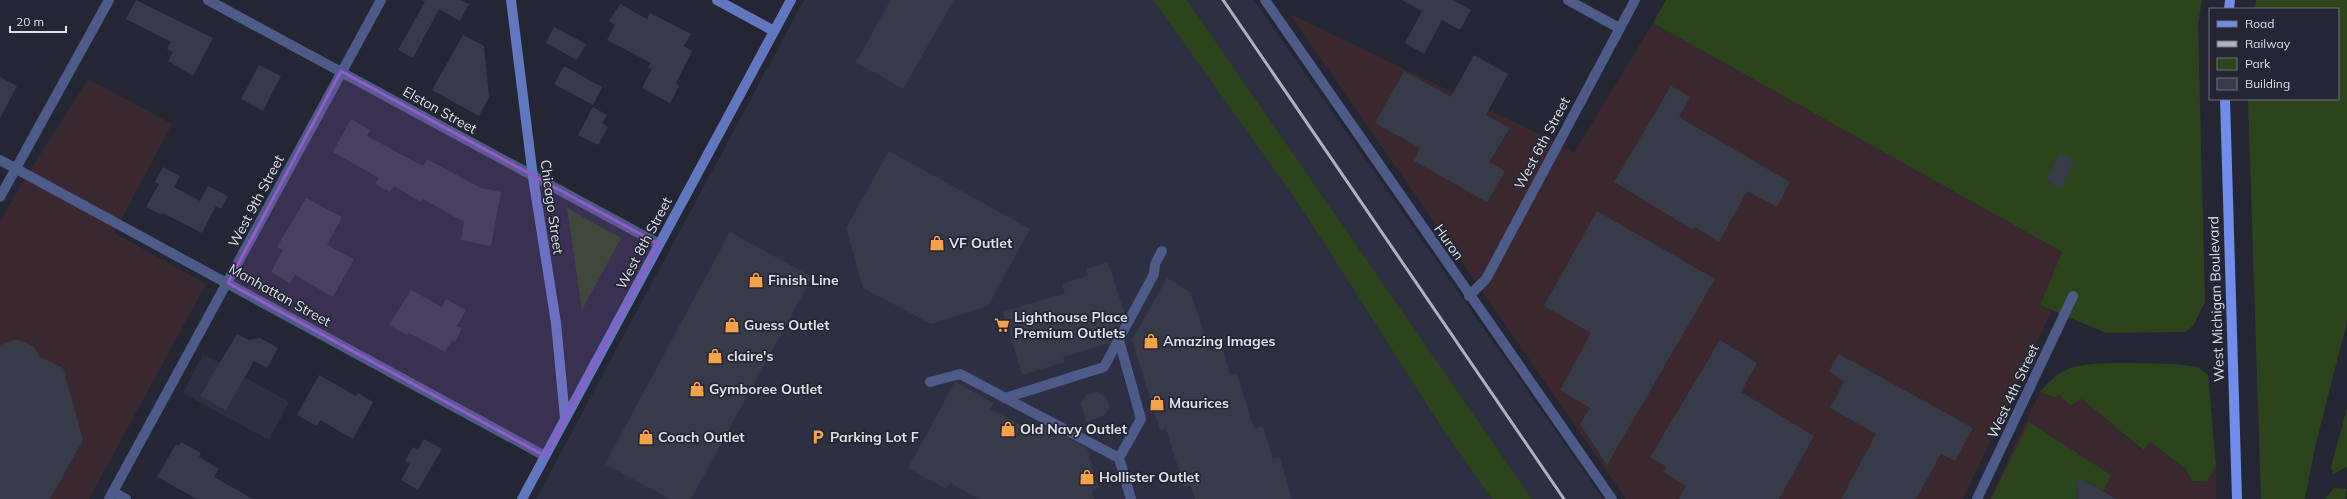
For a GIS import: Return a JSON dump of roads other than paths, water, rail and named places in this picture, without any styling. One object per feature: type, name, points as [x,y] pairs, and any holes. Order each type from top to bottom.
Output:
[{"type":"main road","name":"West Michigan Boulevard","points":[[2225,100],[2237,499]]},
{"type":"street","points":[[0,197],[109,0]]},
{"type":"street","name":"Elston Street","points":[[208,0],[659,244]]},
{"type":"street","name":"West 9th Street","points":[[111,496],[381,0]]},
{"type":"street","name":"Chicago Street","points":[[511,0],[533,177],[556,323],[565,418]]},
{"type":"street","points":[[717,0],[774,30]]},
{"type":"street","name":"West 8th Street","points":[[522,499],[791,0]]},
{"type":"street","name":"Huron","points":[[1265,0],[1469,296],[1612,499]]},
{"type":"street","points":[[1568,0],[1619,28]]},
{"type":"street","name":"West 6th Street","points":[[1469,296],[1486,279],[1635,0]]},
{"type":"street","name":"Manhattan Street","points":[[0,160],[228,282],[545,456]]},
{"type":"street","points":[[1005,398],[1104,367],[1154,274],[1156,264],[1162,251]]},
{"type":"street","name":"West 4th Street","points":[[1977,499],[2073,296]]},
{"type":"street","points":[[1119,340],[1141,419],[1119,458],[1131,499]]},
{"type":"street","points":[[930,382],[960,374],[1119,458]]},
{"type":"street","points":[[111,496],[126,499]]},
{"type":"railway","points":[[1223,0],[1564,499]]},
{"type":"place","name":"VF Outlet","points":[[937,243]]},
{"type":"place","name":"Finish Line","points":[[756,280]]},
{"type":"place","name":"Guess Outlet","points":[[732,325]]},
{"type":"place","name":"Lighthouse Place Premium Outlets","points":[[1002,325]]},
{"type":"place","name":"Amazing Images","points":[[1151,341]]},
{"type":"place","name":"claire's","points":[[715,356]]},
{"type":"place","name":"Gymboree Outlet","points":[[697,389]]},
{"type":"place","name":"Maurices","points":[[1157,403]]},
{"type":"place","name":"Old Navy Outlet","points":[[1008,429]]},
{"type":"place","name":"Coach Outlet","points":[[646,437]]},
{"type":"place","name":"Parking Lot F","points":[[818,437]]},
{"type":"place","name":"Hollister Outlet","points":[[1087,477]]}]
